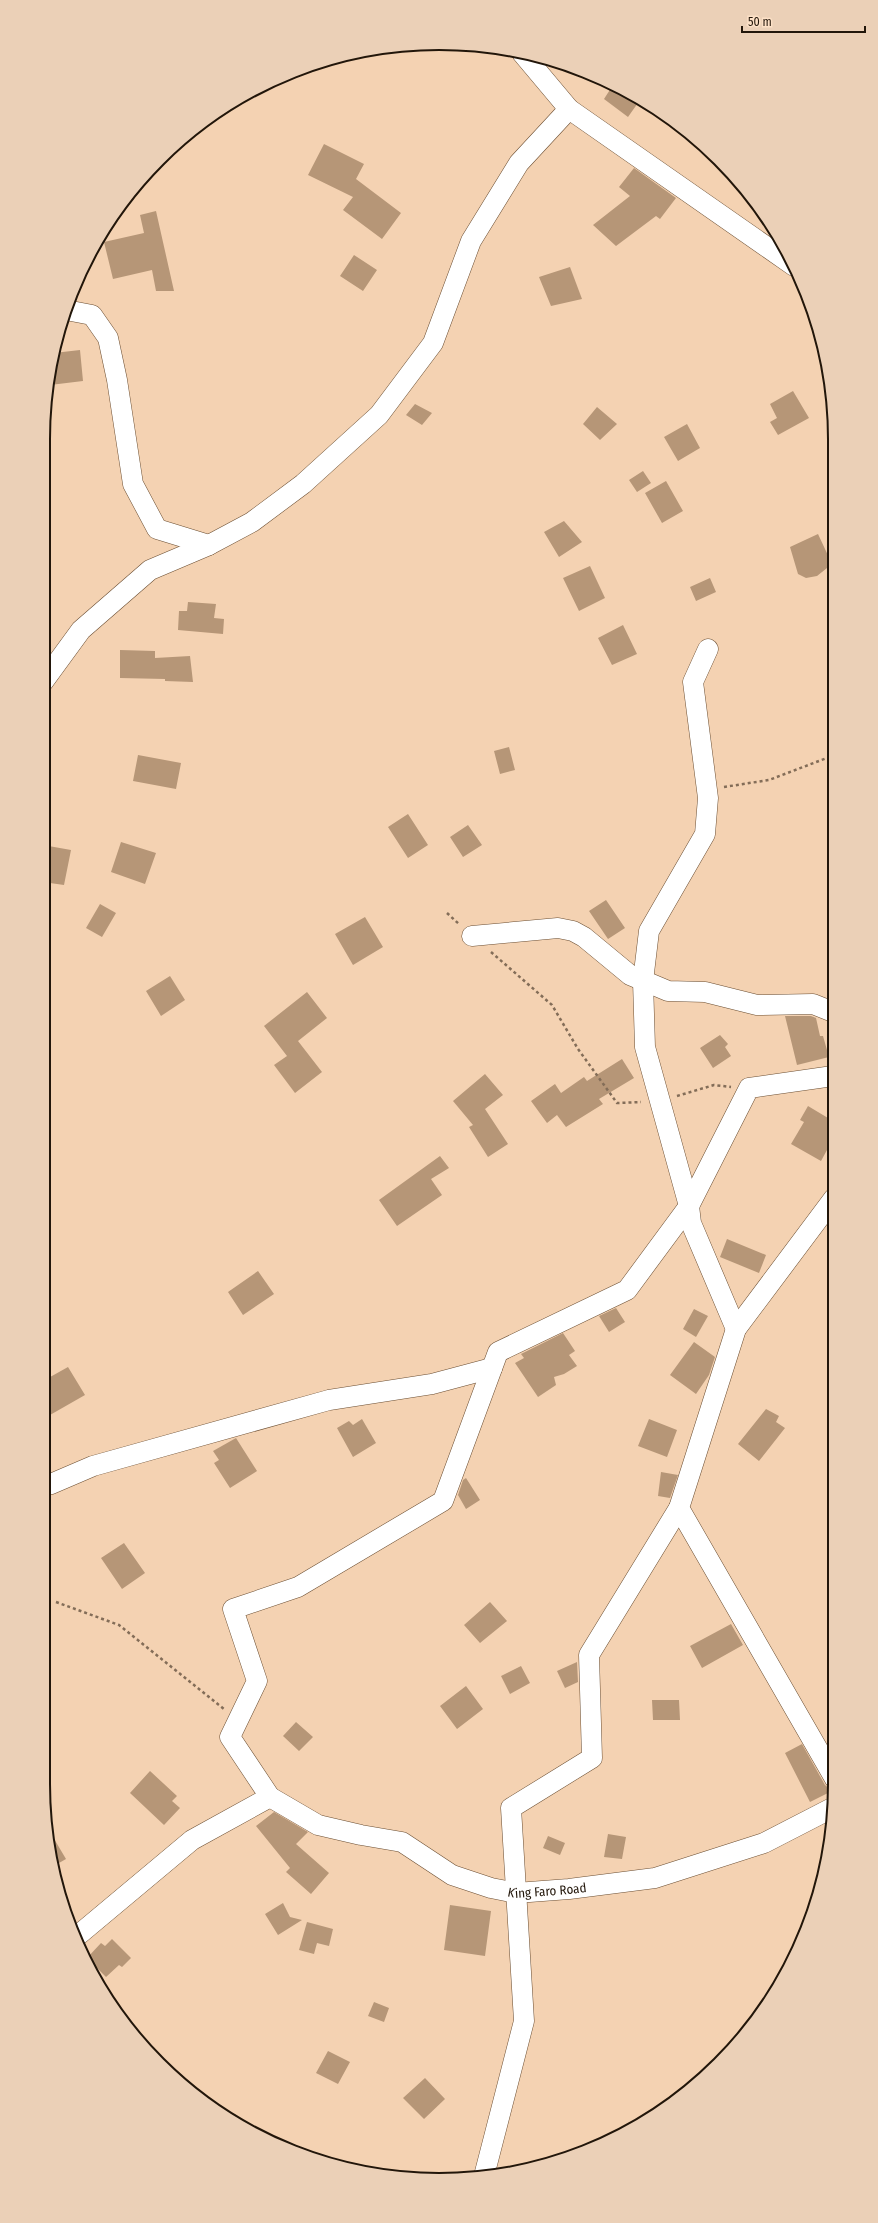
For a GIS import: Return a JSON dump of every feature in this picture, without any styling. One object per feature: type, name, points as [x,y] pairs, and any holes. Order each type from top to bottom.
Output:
[{"type":"street","points":[[528,60],[569,109],[783,259]]},
{"type":"street","points":[[50,672],[81,630],[150,570],[209,545],[252,522],[303,484],[378,415],[433,343],[471,241],[519,162],[569,109]]},
{"type":"street","points":[[72,311],[92,315],[108,338],[117,380],[132,484],[157,529],[209,545]]},
{"type":"street","points":[[708,649],[693,682],[707,788],[705,834],[649,932],[643,981],[644,1047],[689,1206],[691,1223],[736,1329]]},
{"type":"street","points":[[472,936],[558,928],[573,931],[584,937],[630,975],[668,991],[705,992],[757,1005],[813,1004],[828,1010]]},
{"type":"street","points":[[80,1933],[192,1840],[270,1797],[230,1737],[257,1681],[233,1609],[298,1587],[443,1501],[498,1352],[627,1290],[689,1206],[749,1088],[828,1077]]},
{"type":"street","points":[[485,2170],[524,2021],[511,1808],[592,1758],[589,1655],[679,1508],[736,1329],[828,1206]]},
{"type":"street","points":[[51,1484],[93,1466],[329,1400],[432,1384],[492,1368]]},
{"type":"street","points":[[679,1508],[828,1767]]},
{"type":"street","name":"King Faro Road","points":[[270,1797],[318,1825],[360,1835],[402,1842],[452,1875],[491,1888],[516,1893],[569,1889],[655,1878],[764,1843],[827,1811]]},
{"type":"path","points":[[707,788],[769,780],[828,758]]},
{"type":"path","points":[[446,913],[552,1005],[578,1049],[617,1103],[660,1101],[714,1085],[749,1088]]},
{"type":"path","points":[[56,1602],[119,1625],[238,1721]]},
{"type":"building","points":[[610,90],[637,104],[628,117],[604,99]]},
{"type":"building","points":[[324,144],[364,164],[356,179],[401,213],[382,239],[343,210],[353,197],[308,175]]},
{"type":"building","points":[[634,168],[676,198],[660,219],[656,216],[616,246],[593,225],[630,196],[619,187]]},
{"type":"building","points":[[156,211],[174,291],[156,291],[152,270],[113,279],[104,242],[144,233],[140,215]]},
{"type":"building","points":[[354,255],[377,270],[363,291],[340,276]]},
{"type":"building","points":[[570,267],[582,299],[551,306],[539,277]]},
{"type":"building","points":[[80,350],[83,381],[54,385],[60,352]]},
{"type":"building","points":[[793,391],[809,418],[778,435],[770,422],[777,418],[770,404]]},
{"type":"building","points":[[415,404],[432,413],[422,425],[406,415]]},
{"type":"building","points":[[597,407],[617,424],[600,440],[583,424]]},
{"type":"building","points":[[687,424],[700,448],[678,461],[664,437]]},
{"type":"building","points":[[643,471],[651,483],[637,492],[629,480]]},
{"type":"building","points":[[666,481],[683,511],[662,523],[645,493]]},
{"type":"building","points":[[564,521],[582,542],[559,557],[544,532]]},
{"type":"building","points":[[818,534],[828,555],[828,567],[817,576],[806,578],[798,574],[790,547]]},
{"type":"building","points":[[590,566],[605,598],[579,611],[563,578]]},
{"type":"building","points":[[710,578],[716,592],[696,601],[690,587]]},
{"type":"building","points":[[188,602],[216,604],[214,618],[224,619],[223,634],[178,630],[179,611],[187,611]]},
{"type":"building","points":[[623,625],[637,654],[612,665],[598,638]]},
{"type":"building","points":[[120,650],[155,651],[155,658],[190,656],[193,682],[165,681],[165,679],[120,678]]},
{"type":"building","points":[[509,747],[515,770],[500,774],[494,751]]},
{"type":"building","points":[[138,755],[181,763],[176,789],[133,781]]},
{"type":"building","points":[[408,814],[428,845],[408,858],[388,827]]},
{"type":"building","points":[[468,825],[482,845],[463,857],[450,837]]},
{"type":"building","points":[[121,842],[156,853],[145,884],[111,872]]},
{"type":"building","points":[[50,846],[71,850],[64,885],[50,883]]},
{"type":"building","points":[[606,900],[625,928],[608,939],[589,911]]},
{"type":"building","points":[[100,904],[116,913],[102,937],[86,928]]},
{"type":"building","points":[[365,917],[383,947],[353,965],[335,934]]},
{"type":"building","points":[[170,976],[185,1000],[161,1016],[146,991]]},
{"type":"building","points":[[307,992],[327,1018],[298,1041],[322,1072],[295,1093],[274,1065],[287,1056],[264,1026]]},
{"type":"building","points":[[785,1016],[811,1016],[816,1018],[820,1036],[823,1036],[828,1057],[797,1065]]},
{"type":"building","points":[[720,1035],[728,1044],[725,1047],[731,1056],[713,1068],[700,1048]]},
{"type":"building","points":[[622,1059],[634,1078],[599,1099],[603,1104],[566,1127],[557,1115],[547,1123],[531,1101],[555,1084],[561,1093],[584,1077],[587,1081]]},
{"type":"building","points":[[485,1074],[503,1095],[485,1109],[508,1144],[488,1157],[469,1127],[473,1125],[453,1101]]},
{"type":"building","points":[[808,1106],[828,1118],[828,1148],[821,1161],[791,1144],[804,1122],[800,1120]]},
{"type":"building","points":[[440,1156],[449,1168],[431,1179],[442,1195],[397,1226],[379,1200]]},
{"type":"building","points":[[727,1239],[766,1255],[759,1273],[720,1257]]},
{"type":"building","points":[[258,1271],[274,1294],[243,1315],[228,1292]]},
{"type":"building","points":[[616,1308],[625,1322],[609,1332],[599,1316]]},
{"type":"building","points":[[694,1309],[708,1316],[696,1337],[683,1329]]},
{"type":"building","points":[[563,1333],[575,1351],[569,1355],[577,1366],[564,1374],[554,1377],[556,1385],[538,1397],[515,1363],[524,1358],[521,1354]]},
{"type":"building","points":[[694,1342],[715,1357],[709,1375],[696,1394],[670,1375]]},
{"type":"building","points":[[68,1367],[85,1395],[50,1415],[50,1377]]},
{"type":"building","points":[[766,1409],[779,1416],[776,1422],[785,1428],[759,1461],[738,1444]]},
{"type":"building","points":[[362,1419],[376,1443],[353,1457],[337,1428],[349,1421],[353,1425]]},
{"type":"building","points":[[649,1419],[677,1430],[667,1457],[638,1446]]},
{"type":"building","points":[[236,1438],[257,1471],[230,1488],[214,1463],[219,1460],[213,1451]]},
{"type":"building","points":[[661,1472],[678,1475],[670,1498],[658,1496]]},
{"type":"building","points":[[466,1478],[480,1500],[466,1509],[458,1495],[463,1480]]},
{"type":"building","points":[[124,1543],[145,1573],[122,1589],[101,1558]]},
{"type":"building","points":[[490,1602],[507,1621],[480,1643],[464,1625]]},
{"type":"building","points":[[731,1624],[743,1645],[702,1668],[690,1646]]},
{"type":"building","points":[[577,1662],[578,1682],[565,1688],[557,1671]]},
{"type":"building","points":[[521,1666],[530,1683],[510,1694],[501,1676]]},
{"type":"building","points":[[466,1686],[483,1709],[457,1729],[440,1706]]},
{"type":"building","points":[[652,1700],[679,1700],[680,1720],[653,1720]]},
{"type":"building","points":[[296,1722],[313,1737],[299,1751],[283,1736]]},
{"type":"building","points":[[802,1744],[825,1785],[828,1787],[828,1793],[810,1802],[785,1753]]},
{"type":"building","points":[[150,1771],[177,1796],[172,1801],[180,1808],[164,1825],[130,1793]]},
{"type":"building","points":[[274,1812],[308,1832],[296,1844],[329,1873],[311,1894],[286,1872],[290,1868],[256,1826]]},
{"type":"building","points":[[608,1834],[626,1837],[622,1859],[604,1857]]},
{"type":"building","points":[[548,1836],[565,1843],[560,1855],[543,1848]]},
{"type":"building","points":[[53,1838],[66,1859],[58,1864]]},
{"type":"building","points":[[283,1903],[290,1917],[302,1920],[278,1935],[265,1914]]},
{"type":"building","points":[[450,1905],[491,1911],[485,1956],[444,1950]]},
{"type":"building","points":[[307,1922],[333,1929],[329,1946],[317,1943],[314,1954],[299,1950]]},
{"type":"building","points":[[112,1939],[131,1958],[122,1967],[119,1965],[106,1977],[96,1967],[90,1955],[101,1943],[105,1946]]},
{"type":"building","points":[[374,2002],[389,2008],[384,2022],[368,2016]]},
{"type":"building","points":[[328,2051],[350,2062],[338,2084],[316,2073]]},
{"type":"building","points":[[425,2078],[445,2099],[424,2119],[403,2098]]}]
